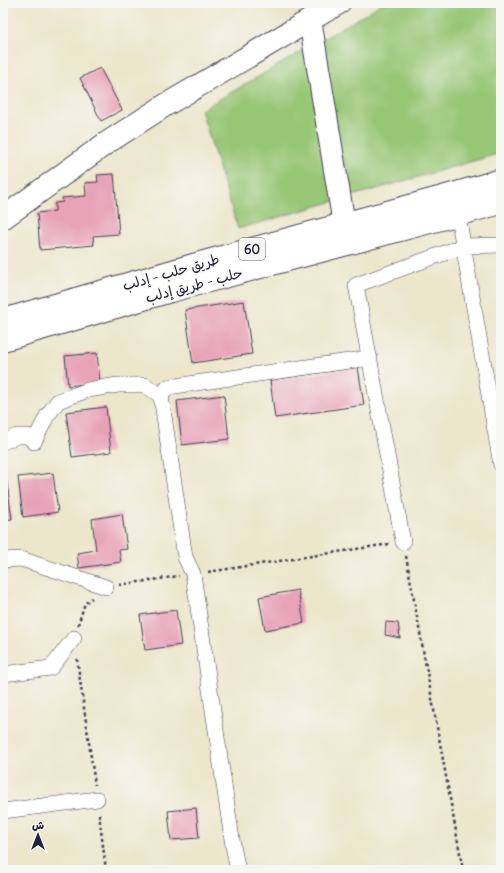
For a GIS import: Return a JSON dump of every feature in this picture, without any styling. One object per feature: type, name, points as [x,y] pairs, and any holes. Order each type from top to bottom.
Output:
[{"type":"main road","points":[[3,218],[105,144],[164,106],[340,3]]},
{"type":"main road","points":[[310,20],[344,224]]},
{"type":"main road","name":"طريق حلب - إدلب","points":[[3,320],[192,265],[501,180]]},
{"type":"main road","name":"حلب - طريق إدلب","points":[[3,340],[171,291],[501,203]]},
{"type":"street","points":[[458,215],[501,465]]},
{"type":"street","points":[[403,542],[356,285],[464,246],[501,246]]},
{"type":"street","points":[[238,870],[233,846],[193,574],[185,557],[161,396],[168,387],[370,358]]},
{"type":"street","points":[[3,442],[17,436],[28,436],[34,442],[47,416],[58,401],[88,390],[118,386],[145,386],[161,396]]},
{"type":"street","points":[[3,560],[21,559],[106,587]]},
{"type":"street","points":[[3,674],[52,668],[74,638]]},
{"type":"street","points":[[3,811],[97,799]]},
{"type":"path","points":[[106,870],[74,638],[85,604],[106,587],[403,542],[463,870]]},
{"type":"green space","points":[[382,3],[501,3],[501,153],[238,229],[201,110]]},
{"type":"building","points":[[100,68],[122,110],[101,121],[80,78]]},
{"type":"building","points":[[114,174],[119,234],[93,236],[94,245],[40,250],[37,213],[55,211],[55,203],[63,202],[62,198],[86,196],[85,183],[98,182],[97,175]]},
{"type":"building","points":[[244,301],[252,354],[193,363],[185,310]]},
{"type":"building","points":[[97,353],[100,382],[68,386],[65,356]]},
{"type":"building","points":[[358,367],[364,405],[275,418],[270,380]]},
{"type":"building","points":[[224,395],[229,439],[182,445],[177,401]]},
{"type":"building","points":[[106,407],[111,452],[72,457],[66,412]]},
{"type":"building","points":[[53,473],[58,512],[23,517],[18,477]]},
{"type":"building","points":[[3,476],[6,476],[12,519],[3,520]]},
{"type":"building","points":[[122,514],[127,549],[119,550],[121,562],[79,568],[77,553],[96,550],[92,519]]},
{"type":"building","points":[[298,590],[304,623],[265,630],[259,597]]},
{"type":"building","points":[[176,610],[181,645],[145,650],[140,615]]},
{"type":"building","points":[[386,622],[398,623],[400,638],[385,635]]},
{"type":"building","points":[[196,808],[199,838],[171,840],[168,811]]}]
